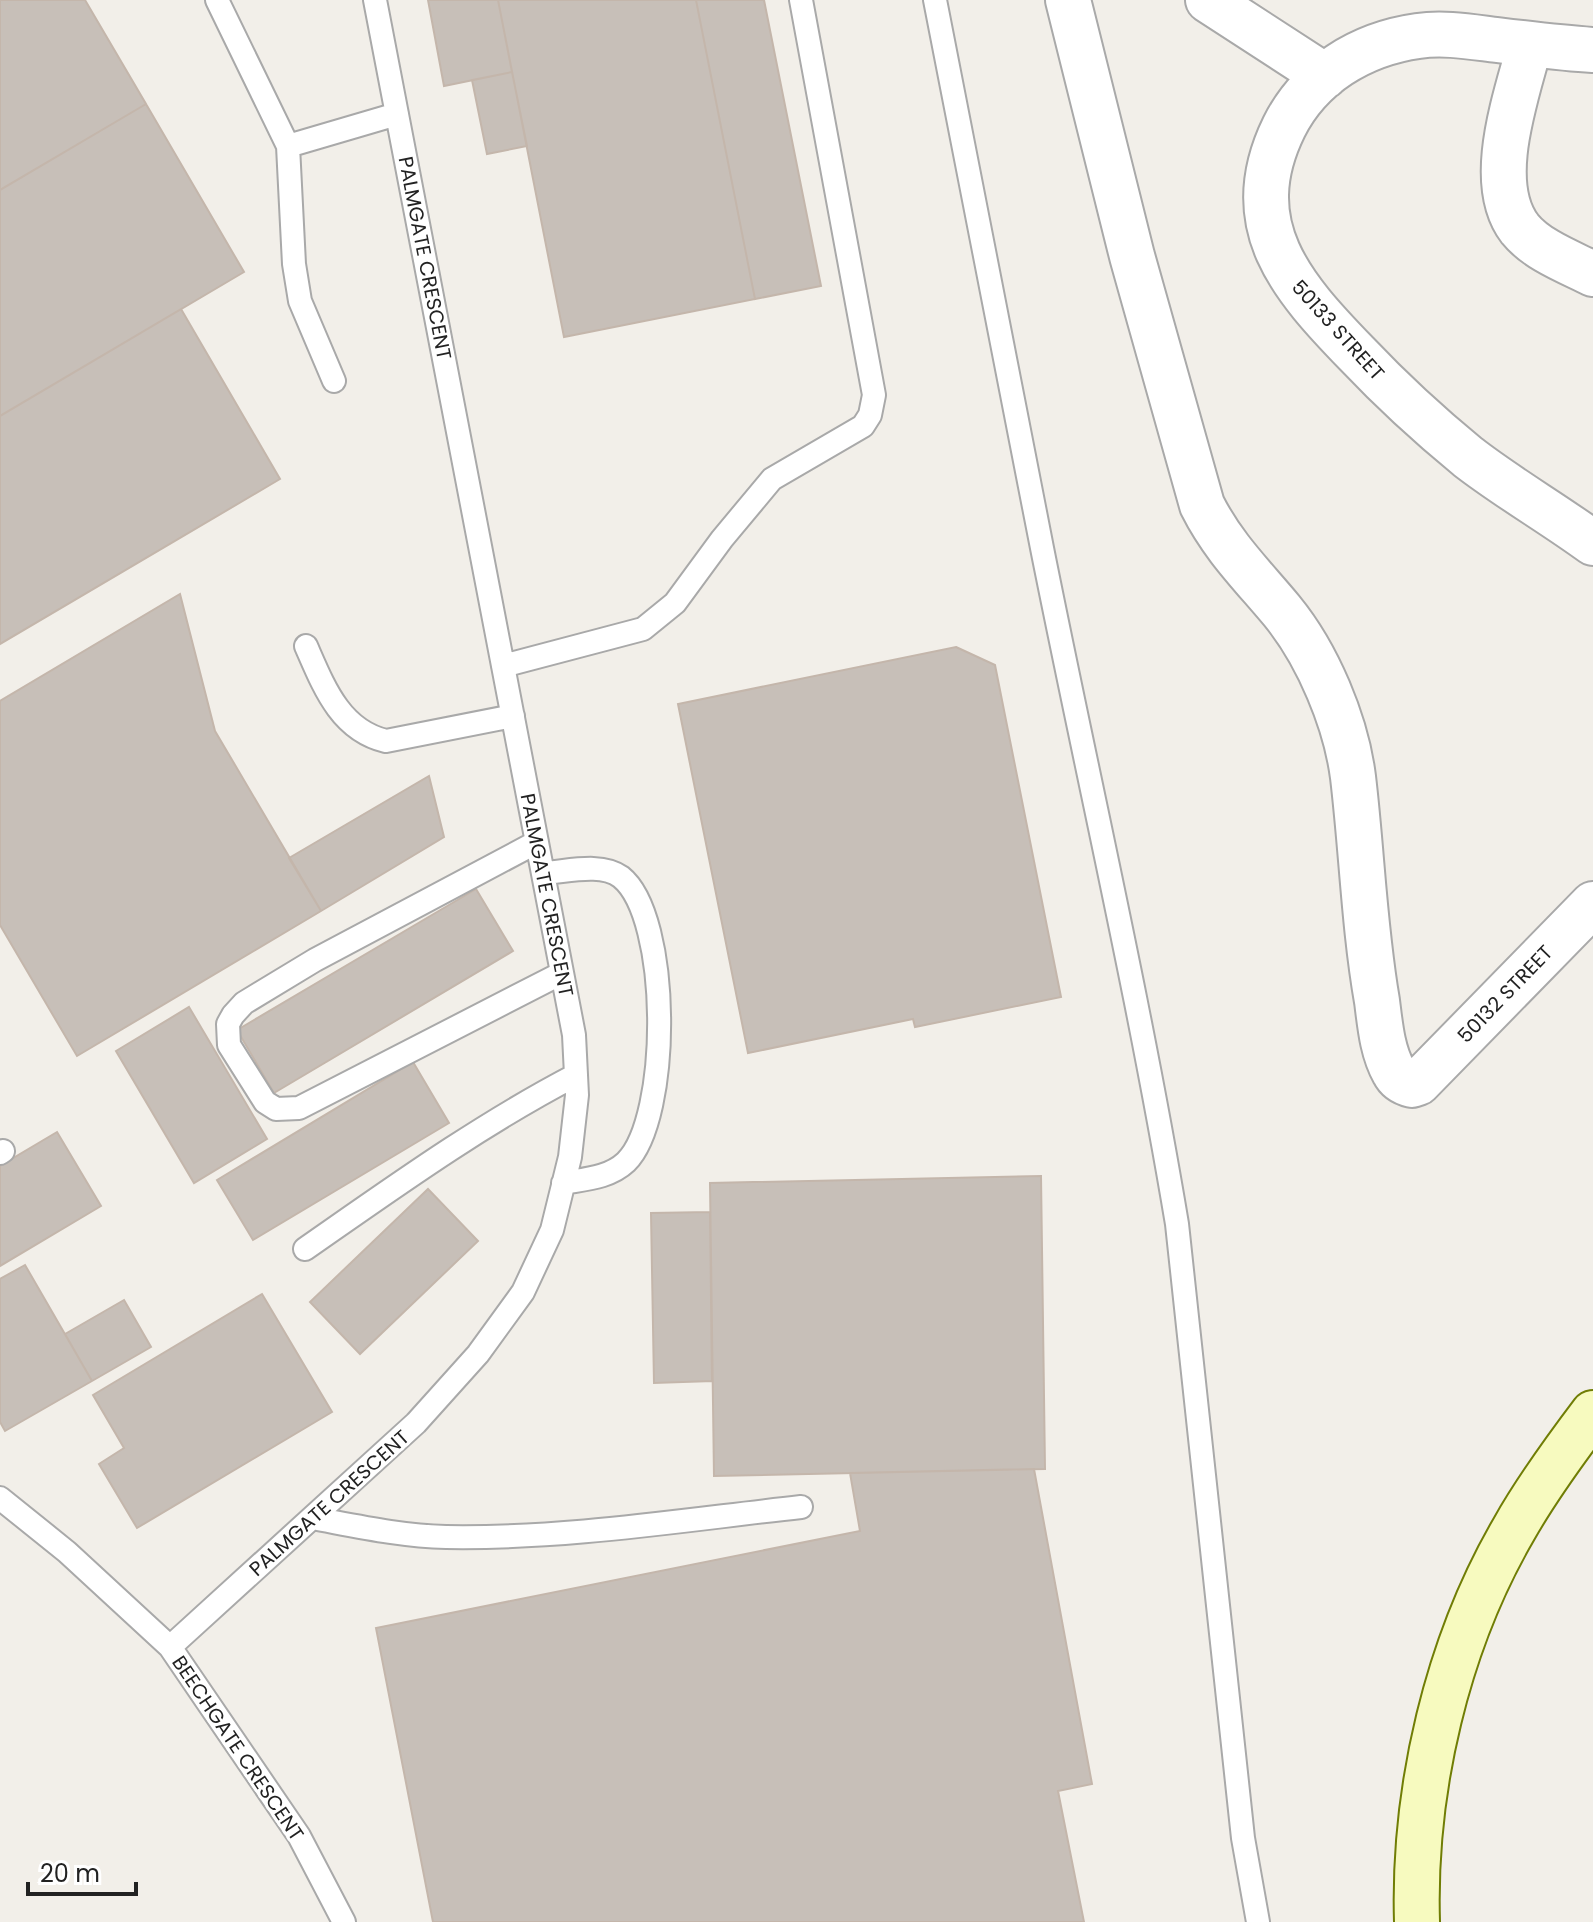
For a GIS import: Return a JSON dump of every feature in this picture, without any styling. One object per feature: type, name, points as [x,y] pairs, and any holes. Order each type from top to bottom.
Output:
[{"type":"street","name":"50132 STREET","points":[[1068,0],[1132,256],[1202,505],[1216,534],[1284,614],[1310,654],[1339,715],[1353,776],[1369,958],[1382,1034],[1393,1072],[1400,1081],[1412,1085],[1418,1083],[1593,904]]},
{"type":"street","points":[[1208,0],[1325,76]]},
{"type":"street","name":"50133 STREET","points":[[1593,50],[1463,36],[1421,35],[1384,43],[1348,59],[1316,81],[1294,107],[1275,146],[1267,176],[1266,207],[1273,241],[1290,277],[1312,306],[1402,401],[1470,459],[1593,543]]},
{"type":"street","points":[[1530,44],[1509,128],[1504,169],[1506,198],[1521,230],[1537,244],[1593,274]]},
{"type":"street","points":[[1417,1922],[1420,1829],[1429,1762],[1450,1680],[1478,1602],[1513,1530],[1593,1413]]},
{"type":"lane","points":[[217,0],[288,146],[294,264],[300,301],[334,381]]},
{"type":"lane","name":"PALMGATE CRESCENT","points":[[170,1647],[416,1423],[478,1354],[523,1292],[552,1230],[570,1157],[576,1110],[574,1035],[375,0]]},
{"type":"lane","points":[[503,666],[643,629],[675,603],[772,479],[849,436],[863,426],[870,415],[874,395],[801,0]]},
{"type":"lane","points":[[935,0],[1042,547],[1117,903],[1177,1224],[1243,1838],[1258,1922]]},
{"type":"lane","points":[[288,146],[397,114]]},
{"type":"lane","points":[[306,646],[321,681],[338,708],[352,726],[368,737],[386,741],[513,716]]},
{"type":"lane","points":[[537,842],[315,960],[244,1003],[228,1024],[229,1045],[265,1102],[276,1109],[299,1108],[562,973]]},
{"type":"lane","points":[[543,873],[601,869],[619,876],[634,892],[643,911],[658,970],[657,1068],[643,1136],[625,1163],[604,1176],[563,1183]]},
{"type":"lane","points":[[305,1249],[480,1128],[513,1107],[576,1075]]},
{"type":"lane","name":"BEECHGATE CRESCENT","points":[[0,1498],[67,1552],[170,1647],[299,1836],[344,1922]]},
{"type":"lane","points":[[312,1518],[444,1537],[593,1531],[801,1507]]},
{"type":"building","points":[[0,0],[85,0],[146,104],[0,190]]},
{"type":"building","points":[[428,0],[498,0],[512,72],[444,86]]},
{"type":"building","points":[[498,0],[696,0],[755,299],[564,337]]},
{"type":"building","points":[[696,0],[764,0],[821,286],[755,299]]},
{"type":"building","points":[[512,72],[527,146],[487,154],[472,80]]},
{"type":"building","points":[[146,104],[244,272],[0,416],[0,190]]},
{"type":"building","points":[[181,309],[280,479],[0,644],[0,416]]},
{"type":"building","points":[[180,594],[215,731],[321,911],[77,1056],[0,925],[0,701]]},
{"type":"building","points":[[956,647],[995,665],[1061,997],[915,1027],[913,1019],[748,1053],[678,704]]},
{"type":"building","points":[[429,776],[444,837],[321,911],[289,858]]},
{"type":"building","points":[[476,889],[513,951],[274,1093],[237,1030]]},
{"type":"building","points":[[189,1007],[267,1139],[194,1183],[116,1051]]},
{"type":"building","points":[[413,1062],[449,1123],[253,1240],[217,1180]]},
{"type":"building","points":[[57,1132],[101,1206],[0,1266],[0,1166]]},
{"type":"building","points":[[1041,1176],[1045,1469],[714,1476],[710,1183]]},
{"type":"building","points":[[428,1189],[478,1241],[360,1354],[310,1302]]},
{"type":"building","points":[[710,1212],[712,1381],[654,1383],[651,1213]]},
{"type":"building","points":[[25,1265],[92,1381],[5,1431],[0,1422],[0,1279]]},
{"type":"building","points":[[262,1294],[332,1412],[137,1528],[99,1464],[124,1448],[93,1395]]},
{"type":"building","points":[[124,1300],[151,1347],[92,1381],[65,1334]]},
{"type":"building","points":[[1034,1469],[1092,1784],[1058,1791],[1084,1922],[433,1922],[376,1628],[860,1531],[850,1473]]}]
